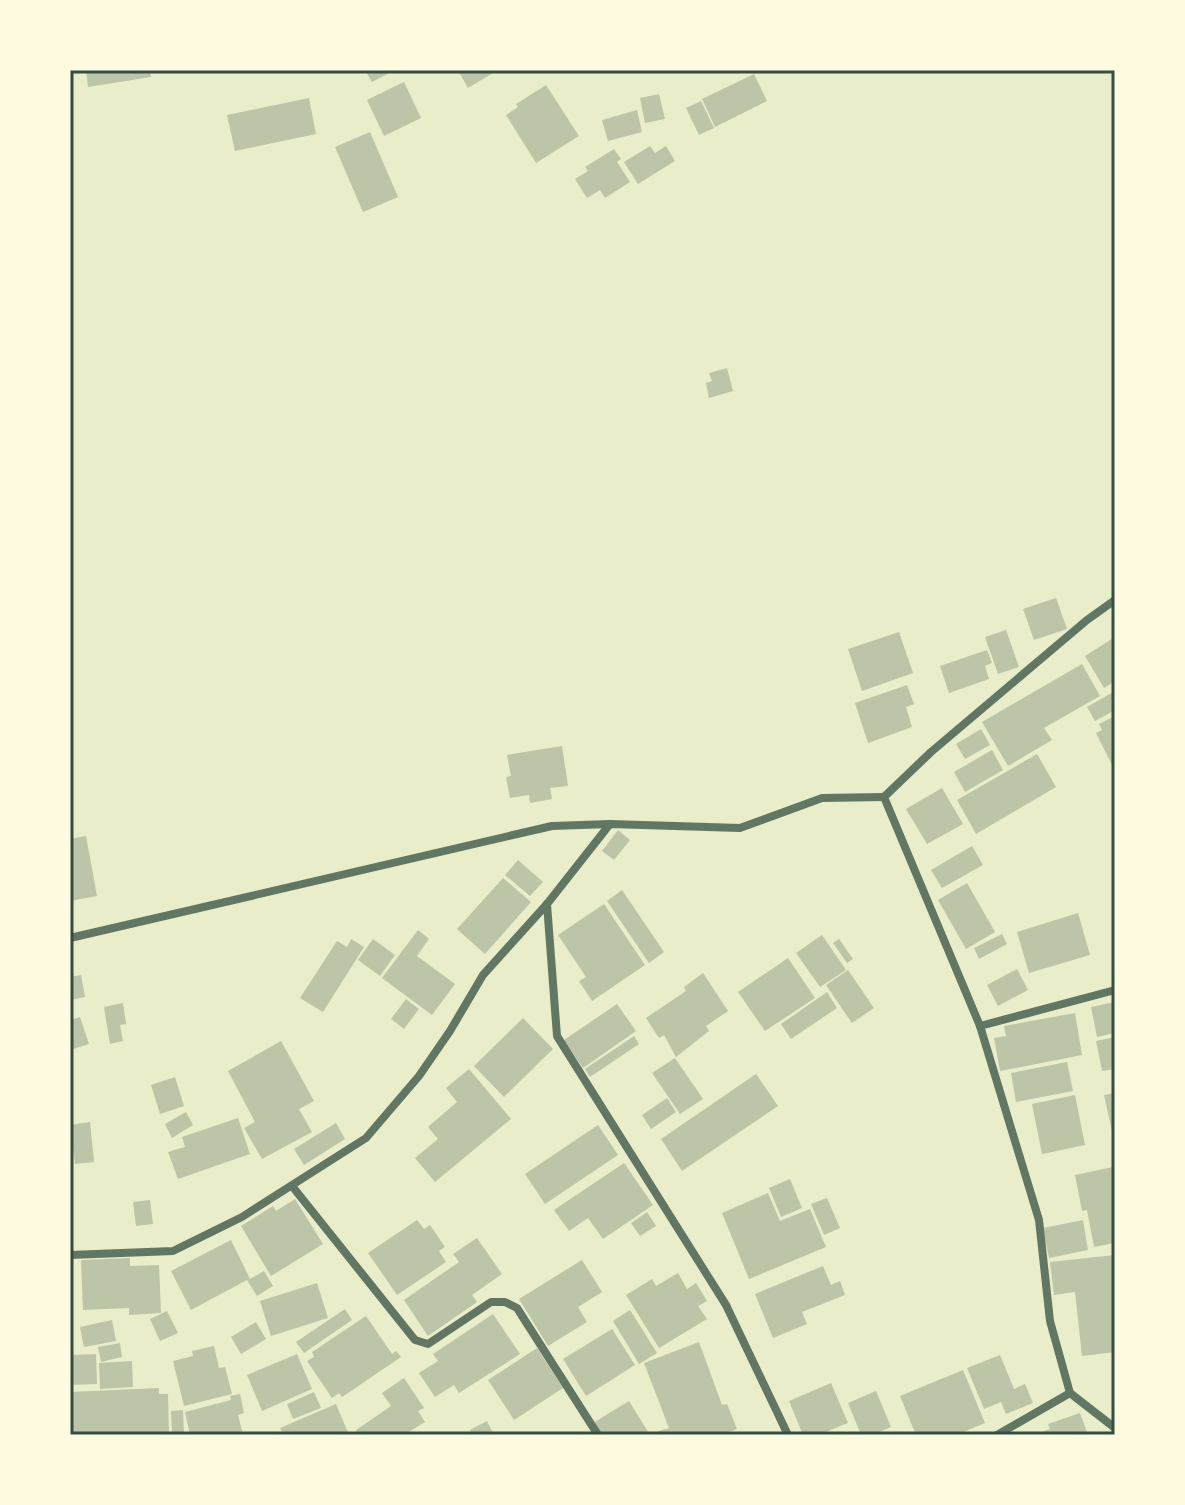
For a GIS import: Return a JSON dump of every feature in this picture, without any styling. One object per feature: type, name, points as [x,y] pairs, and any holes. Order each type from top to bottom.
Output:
[{"type":"street","points":[[70,938],[552,826],[610,824],[740,828],[822,798],[884,797],[931,752],[1087,620],[1115,600]]},
{"type":"street","points":[[884,797],[980,1026],[1039,1220],[1050,1321],[1070,1393],[1115,1428]]},
{"type":"street","points":[[70,1255],[173,1251],[242,1217],[366,1138],[419,1076],[483,975],[547,904],[610,824]]},
{"type":"street","points":[[547,904],[557,1036],[726,1305],[788,1435]]},
{"type":"street","points":[[980,1026],[1115,990]]},
{"type":"street","points":[[292,1186],[415,1340],[428,1344],[491,1302],[505,1302],[517,1308],[598,1435]]},
{"type":"street","points":[[997,1435],[1070,1393]]},
{"type":"building","points":[[86,70],[150,70],[151,77],[88,87]]},
{"type":"building","points":[[365,70],[395,70],[372,82]]},
{"type":"building","points":[[498,70],[468,88],[459,72]]},
{"type":"building","points":[[754,74],[767,101],[715,127],[702,99]]},
{"type":"building","points":[[404,82],[421,118],[384,136],[367,100]]},
{"type":"building","points":[[546,85],[579,136],[536,163],[506,115],[518,107],[516,104]]},
{"type":"building","points":[[659,94],[665,119],[645,123],[640,98]]},
{"type":"building","points":[[309,98],[316,134],[235,151],[227,115]]},
{"type":"building","points":[[701,101],[714,128],[699,135],[686,108]]},
{"type":"building","points":[[637,110],[642,132],[608,141],[602,120]]},
{"type":"building","points":[[370,132],[398,197],[363,212],[335,147]]},
{"type":"building","points":[[650,146],[655,153],[666,146],[675,161],[638,184],[624,162]]},
{"type":"building","points":[[614,149],[621,159],[617,162],[630,182],[605,198],[600,190],[587,198],[575,179],[588,171],[585,167]]},
{"type":"building","points":[[727,368],[733,391],[709,398],[706,383],[712,381],[709,373]]},
{"type":"building","points":[[1056,598],[1067,629],[1034,640],[1023,609]]},
{"type":"building","points":[[1006,630],[1019,667],[998,674],[985,637]]},
{"type":"building","points":[[899,632],[913,673],[862,691],[848,649]]},
{"type":"building","points":[[1115,637],[1115,681],[1104,688],[1085,656]]},
{"type":"building","points":[[987,650],[992,663],[985,666],[989,679],[949,693],[940,666]]},
{"type":"building","points":[[1082,664],[1100,696],[1044,728],[1052,740],[1008,766],[982,722]]},
{"type":"building","points":[[907,685],[914,704],[906,707],[912,727],[868,743],[855,703]]},
{"type":"building","points":[[1115,691],[1115,710],[1095,721],[1087,707]]},
{"type":"building","points":[[1115,716],[1115,771],[1096,733],[1102,730],[1099,724]]},
{"type":"building","points":[[981,729],[990,745],[965,759],[956,744]]},
{"type":"building","points":[[562,746],[568,786],[550,788],[552,799],[530,803],[529,795],[510,798],[506,777],[511,776],[507,755]]},
{"type":"building","points":[[992,750],[1003,770],[965,792],[954,772]]},
{"type":"building","points":[[1037,754],[1056,787],[976,834],[957,800]]},
{"type":"building","points":[[942,788],[963,824],[927,844],[906,809]]},
{"type":"building","points":[[618,830],[630,840],[614,860],[602,851]]},
{"type":"building","points":[[86,836],[97,896],[70,901],[70,839]]},
{"type":"building","points":[[972,846],[983,865],[942,888],[931,870]]},
{"type":"building","points":[[518,860],[543,882],[530,896],[505,875]]},
{"type":"building","points":[[503,878],[531,902],[485,954],[457,929]]},
{"type":"building","points":[[967,883],[995,932],[966,949],[938,900]]},
{"type":"building","points":[[622,890],[664,952],[649,963],[607,901]]},
{"type":"building","points":[[604,904],[645,965],[592,1001],[579,981],[586,977],[558,935]]},
{"type":"building","points":[[1078,913],[1090,955],[1029,973],[1017,932]]},
{"type":"building","points":[[418,930],[429,939],[417,956],[455,984],[432,1015],[382,978]]},
{"type":"building","points":[[1002,934],[1007,944],[979,959],[974,948]]},
{"type":"building","points":[[822,935],[846,970],[820,987],[796,953]]},
{"type":"building","points":[[351,939],[364,947],[323,1012],[300,998],[337,941],[347,947]]},
{"type":"building","points":[[373,939],[395,955],[380,976],[358,960]]},
{"type":"building","points":[[839,939],[853,959],[847,963],[833,943]]},
{"type":"building","points":[[788,958],[815,998],[765,1031],[738,992]]},
{"type":"building","points":[[1017,969],[1028,990],[998,1006],[987,985]]},
{"type":"building","points":[[848,970],[874,1008],[852,1023],[826,985]]},
{"type":"building","points":[[703,973],[728,1011],[706,1026],[709,1031],[676,1057],[664,1035],[659,1038],[646,1018],[686,991],[684,987]]},
{"type":"building","points":[[81,975],[85,997],[70,1000],[70,977]]},
{"type":"building","points":[[827,992],[837,1008],[791,1039],[781,1024]]},
{"type":"building","points":[[406,999],[419,1009],[404,1029],[391,1019]]},
{"type":"building","points":[[1115,1002],[1115,1033],[1097,1037],[1091,1007]]},
{"type":"building","points":[[123,1003],[126,1024],[120,1025],[123,1041],[110,1044],[104,1007]]},
{"type":"building","points":[[617,1004],[636,1031],[583,1068],[564,1040]]},
{"type":"building","points":[[1075,1013],[1082,1055],[1000,1071],[994,1038],[1006,1036],[1004,1026]]},
{"type":"building","points":[[80,1017],[89,1044],[70,1050],[70,1020]]},
{"type":"building","points":[[523,1018],[553,1049],[504,1097],[474,1066]]},
{"type":"building","points":[[634,1036],[639,1044],[590,1077],[585,1069]]},
{"type":"building","points":[[1115,1037],[1115,1069],[1102,1071],[1096,1041]]},
{"type":"building","points":[[281,1041],[314,1101],[299,1109],[312,1132],[262,1159],[244,1128],[255,1122],[228,1071]]},
{"type":"building","points":[[675,1058],[703,1099],[680,1114],[652,1073]]},
{"type":"building","points":[[1067,1062],[1073,1091],[1016,1102],[1011,1073]]},
{"type":"building","points":[[469,1069],[511,1119],[435,1182],[415,1158],[438,1139],[428,1127],[457,1102],[446,1088]]},
{"type":"building","points":[[756,1074],[778,1106],[682,1171],[661,1139]]},
{"type":"building","points":[[175,1077],[184,1106],[160,1114],[151,1085]]},
{"type":"building","points":[[1115,1093],[1115,1140],[1114,1140],[1104,1095]]},
{"type":"building","points":[[1075,1095],[1085,1145],[1042,1154],[1032,1104]]},
{"type":"building","points":[[667,1098],[676,1112],[651,1129],[642,1115]]},
{"type":"building","points":[[186,1112],[193,1125],[172,1138],[165,1124]]},
{"type":"building","points":[[238,1118],[250,1154],[178,1179],[168,1152],[185,1147],[182,1137]]},
{"type":"building","points":[[90,1122],[94,1162],[75,1164],[70,1125]]},
{"type":"building","points":[[336,1123],[345,1139],[304,1165],[294,1149]]},
{"type":"building","points":[[598,1125],[618,1155],[545,1204],[525,1174]]},
{"type":"building","points":[[624,1163],[653,1205],[603,1239],[588,1218],[569,1231],[554,1210]]},
{"type":"building","points":[[1113,1167],[1115,1243],[1094,1247],[1087,1210],[1082,1211],[1075,1175]]},
{"type":"building","points":[[790,1179],[802,1208],[781,1217],[769,1188]]},
{"type":"building","points":[[768,1193],[780,1221],[810,1209],[826,1247],[749,1279],[722,1213]]},
{"type":"building","points":[[827,1198],[840,1228],[824,1235],[811,1204]]},
{"type":"building","points":[[295,1199],[323,1244],[271,1276],[241,1226],[273,1206],[276,1211]]},
{"type":"building","points":[[150,1200],[153,1224],[136,1226],[133,1202]]},
{"type":"building","points":[[647,1212],[656,1226],[640,1236],[631,1223]]},
{"type":"building","points":[[417,1220],[424,1229],[430,1225],[445,1247],[439,1251],[446,1262],[397,1295],[368,1253]]},
{"type":"building","points":[[1083,1220],[1088,1250],[1049,1258],[1043,1228]]},
{"type":"building","points":[[477,1238],[502,1274],[472,1295],[477,1302],[428,1336],[404,1300],[459,1262],[453,1254]]},
{"type":"building","points":[[231,1240],[250,1279],[264,1271],[273,1286],[257,1296],[247,1280],[191,1310],[171,1271]]},
{"type":"building","points":[[1115,1255],[1115,1352],[1082,1356],[1075,1292],[1054,1295],[1050,1262]]},
{"type":"building","points":[[130,1258],[130,1266],[159,1265],[161,1313],[129,1315],[129,1308],[83,1310],[81,1260]]},
{"type":"building","points":[[582,1260],[602,1292],[578,1307],[587,1322],[548,1346],[519,1299]]},
{"type":"building","points":[[823,1266],[831,1285],[840,1281],[845,1295],[802,1312],[807,1324],[773,1338],[755,1294]]},
{"type":"building","points":[[678,1273],[687,1289],[696,1283],[707,1301],[698,1306],[707,1319],[659,1348],[626,1295],[652,1279],[656,1286]]},
{"type":"building","points":[[317,1283],[328,1318],[271,1336],[260,1301]]},
{"type":"building","points":[[345,1309],[352,1320],[304,1353],[296,1342]]},
{"type":"building","points":[[630,1310],[657,1353],[639,1364],[613,1321]]},
{"type":"building","points":[[167,1311],[178,1333],[160,1341],[150,1319]]},
{"type":"building","points":[[493,1314],[520,1354],[459,1393],[454,1385],[435,1397],[419,1373],[438,1361],[433,1354]]},
{"type":"building","points":[[366,1316],[392,1354],[396,1351],[401,1357],[342,1397],[339,1393],[332,1398],[307,1361],[314,1357],[312,1352]]},
{"type":"building","points":[[112,1320],[116,1341],[84,1347],[80,1327]]},
{"type":"building","points":[[256,1322],[266,1339],[241,1354],[231,1337]]},
{"type":"building","points":[[612,1329],[635,1365],[586,1396],[563,1359]]},
{"type":"building","points":[[699,1342],[722,1405],[727,1404],[737,1429],[722,1435],[657,1435],[656,1432],[669,1428],[644,1363]]},
{"type":"building","points":[[120,1343],[122,1357],[101,1362],[98,1347]]},
{"type":"building","points":[[214,1346],[219,1368],[225,1367],[232,1394],[184,1406],[173,1361],[193,1356],[192,1351]]},
{"type":"building","points":[[537,1348],[563,1388],[514,1420],[488,1380]]},
{"type":"building","points":[[96,1354],[97,1384],[70,1385],[70,1355]]},
{"type":"building","points":[[297,1354],[312,1389],[262,1411],[247,1375]]},
{"type":"building","points":[[1000,1355],[1014,1389],[1025,1384],[1033,1403],[1006,1414],[1001,1402],[984,1409],[967,1368]]},
{"type":"building","points":[[132,1361],[133,1387],[100,1389],[99,1363]]},
{"type":"building","points":[[963,1370],[985,1423],[956,1435],[916,1435],[900,1396]]},
{"type":"building","points":[[404,1378],[424,1408],[418,1411],[425,1422],[404,1435],[360,1435],[356,1430],[391,1406],[382,1393]]},
{"type":"building","points":[[831,1383],[848,1423],[828,1431],[829,1435],[803,1435],[789,1401]]},
{"type":"building","points":[[159,1388],[159,1394],[168,1394],[169,1435],[71,1435],[70,1392]]},
{"type":"building","points":[[876,1391],[891,1427],[872,1435],[861,1435],[848,1403]]},
{"type":"building","points":[[314,1392],[321,1408],[293,1419],[287,1404]]},
{"type":"building","points":[[240,1394],[244,1413],[238,1415],[243,1435],[190,1435],[185,1412],[231,1400],[230,1396]]},
{"type":"building","points":[[629,1401],[650,1435],[601,1435],[593,1423]]},
{"type":"building","points":[[336,1404],[349,1435],[283,1435],[280,1428]]},
{"type":"building","points":[[183,1410],[184,1435],[172,1435],[171,1411]]},
{"type":"building","points":[[1080,1413],[1088,1435],[1033,1435],[1050,1429],[1048,1424]]},
{"type":"building","points":[[487,1421],[494,1435],[473,1435],[470,1430]]}]
